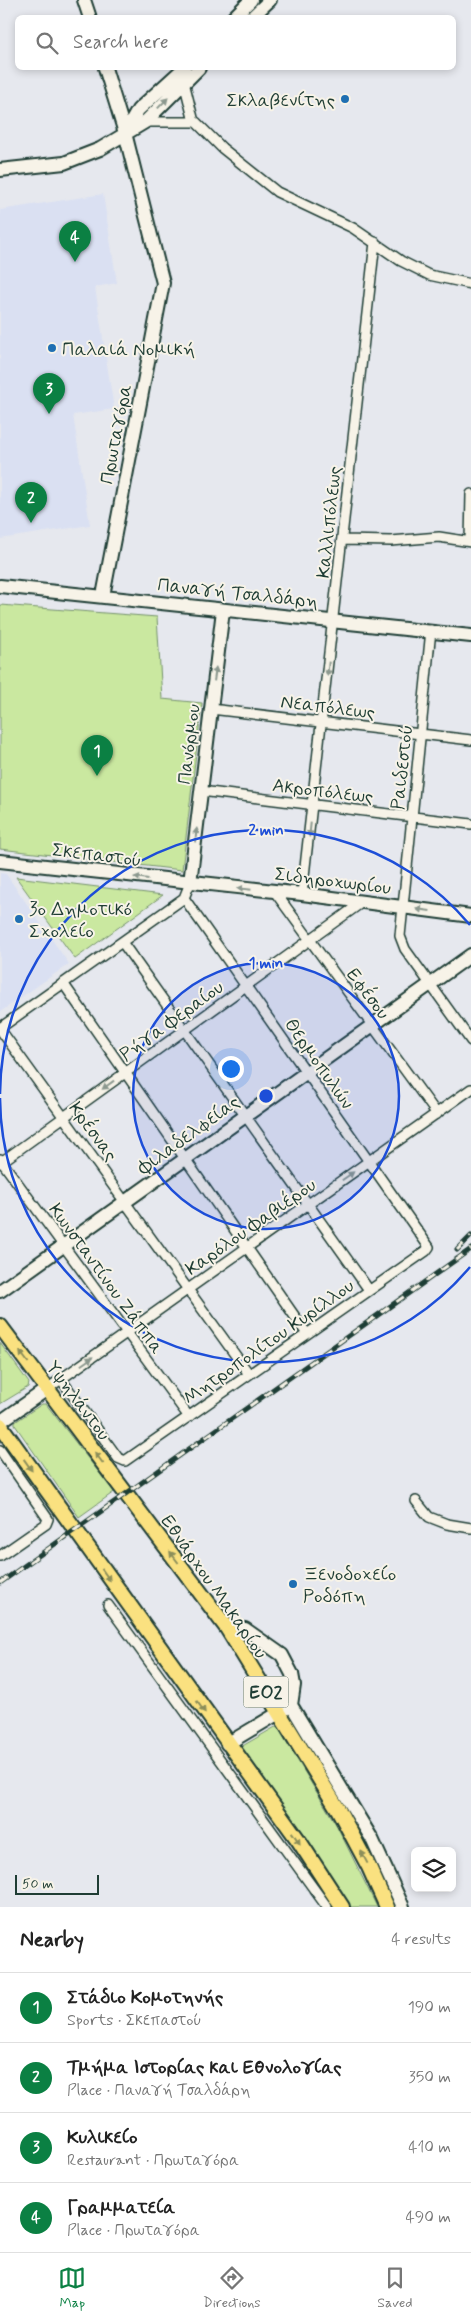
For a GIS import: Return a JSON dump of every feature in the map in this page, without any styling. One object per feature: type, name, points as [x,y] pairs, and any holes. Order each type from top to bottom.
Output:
[{"type":"main road","name":"Υψηλάντου","points":[[0,1326],[128,1497]]},
{"type":"main road","points":[[0,1424],[227,1744],[299,1842],[342,1907]]},
{"type":"main road","name":"Εθνάρχου Μακαρίου","points":[[128,1497],[227,1628],[354,1838],[387,1907]]},
{"type":"street","points":[[84,0],[89,15]]},
{"type":"street","points":[[236,15],[251,0]]},
{"type":"street","points":[[255,15],[270,0]]},
{"type":"street","name":"Πρωταγόρα","points":[[103,596],[162,286],[161,272],[125,133],[106,70]]},
{"type":"street","points":[[125,133],[138,110],[182,70]]},
{"type":"street","points":[[0,170],[46,166],[72,161],[100,149],[145,122],[197,70]]},
{"type":"street","points":[[184,82],[194,122],[222,148],[277,192],[332,217],[375,242],[401,261],[429,275],[471,284]]},
{"type":"street","points":[[145,122],[194,122]]},
{"type":"street","name":"Καλλιπόλεως","points":[[302,894],[375,242]]},
{"type":"street","points":[[342,540],[391,541],[439,537],[471,542],[471,494]]},
{"type":"street","name":"Παναγή Τσαλδάρη","points":[[0,586],[431,630],[471,636]]},
{"type":"street","name":"Πανόρμου","points":[[190,883],[223,610]]},
{"type":"street","name":"Ραιδεστού","points":[[431,630],[400,932],[402,944],[471,1041]]},
{"type":"street","name":"Νεαπόλεως","points":[[211,709],[471,740]]},
{"type":"street","name":"Ακροπόλεως","points":[[202,792],[471,824]]},
{"type":"street","name":"Σκεπαστού","points":[[0,861],[190,883]]},
{"type":"street","points":[[0,1028],[184,898],[190,883]]},
{"type":"street","name":"Σιδηροχωρίου","points":[[190,883],[302,894],[471,916]]},
{"type":"street","name":"Εφέσου","points":[[275,892],[437,1114]]},
{"type":"street","name":"Θερμοπυλών","points":[[184,898],[429,1247]]},
{"type":"street","name":"Ρήγα Φεραίου","points":[[1,1161],[360,903]]},
{"type":"street","points":[[122,942],[369,1290]]},
{"type":"street","name":"Φιλαδελφείας","points":[[0,1291],[471,955]]},
{"type":"street","points":[[63,984],[307,1334]]},
{"type":"street","name":"Κρέσνας","points":[[0,1028],[249,1374]]},
{"type":"street","name":"Καρόλου Φαβιέρου","points":[[47,1389],[471,1089]]},
{"type":"street","name":"Κωνσταντίνου Ζάππα","points":[[1,1161],[189,1417]]},
{"type":"street","name":"Μητροπολίτου Κυρίλλου","points":[[61,1379],[118,1458],[125,1461],[426,1251],[429,1247]]},
{"type":"street","points":[[0,1424],[47,1389]]},
{"type":"street","points":[[0,1450],[47,1516],[46,1524],[0,1556]]},
{"type":"street","points":[[416,1500],[429,1517],[447,1524],[471,1528]]},
{"type":"street","points":[[108,1605],[327,1907]]},
{"type":"street","points":[[227,1628],[245,1629],[282,1655],[292,1674],[294,1685],[292,1705],[372,1839],[403,1907]]},
{"type":"street","points":[[227,1744],[292,1705]]},
{"type":"shaded area","name":"Παλαιά Νομική","points":[[103,194],[117,283],[95,287],[114,409],[73,415],[90,525],[0,539],[0,210]]},
{"type":"shaded area","name":"3ο Δημοτικό Σχολείο","points":[[0,873],[6,874],[69,964],[0,1012]]},
{"type":"green space","points":[[0,605],[157,617],[162,699],[202,703],[182,870],[0,849]]},
{"type":"green space","points":[[16,877],[163,895],[75,959]]},
{"type":"green space","points":[[0,1343],[29,1383],[28,1387],[0,1404]]},
{"type":"green space","points":[[42,1404],[46,1404],[114,1492],[79,1517],[15,1425],[15,1422]]},
{"type":"green space","points":[[277,1726],[337,1826],[377,1907],[350,1907],[239,1748]]},
{"type":"railway","points":[[457,1250],[471,1236]]},
{"type":"railway","points":[[0,1583],[471,1249]]},
{"type":"place","name":"Σκλαβενίτης","points":[[345,99]]},
{"type":"place","name":"Γραμματεία","points":[[75,262]]},
{"type":"place","name":"Παλαιά Νομική","points":[[52,348]]},
{"type":"place","name":"Κυλικείο","points":[[49,414]]},
{"type":"place","name":"Τμήμα Ιστορίας και Εθνολογίας","points":[[31,523]]},
{"type":"place","name":"Στάδιο Κομοτηνής","points":[[97,776]]},
{"type":"place","name":"3ο Δημοτικό Σχολείο","points":[[19,919]]},
{"type":"place","name":"Ξενοδοχείο Ροδόπη","points":[[293,1584]]}]
